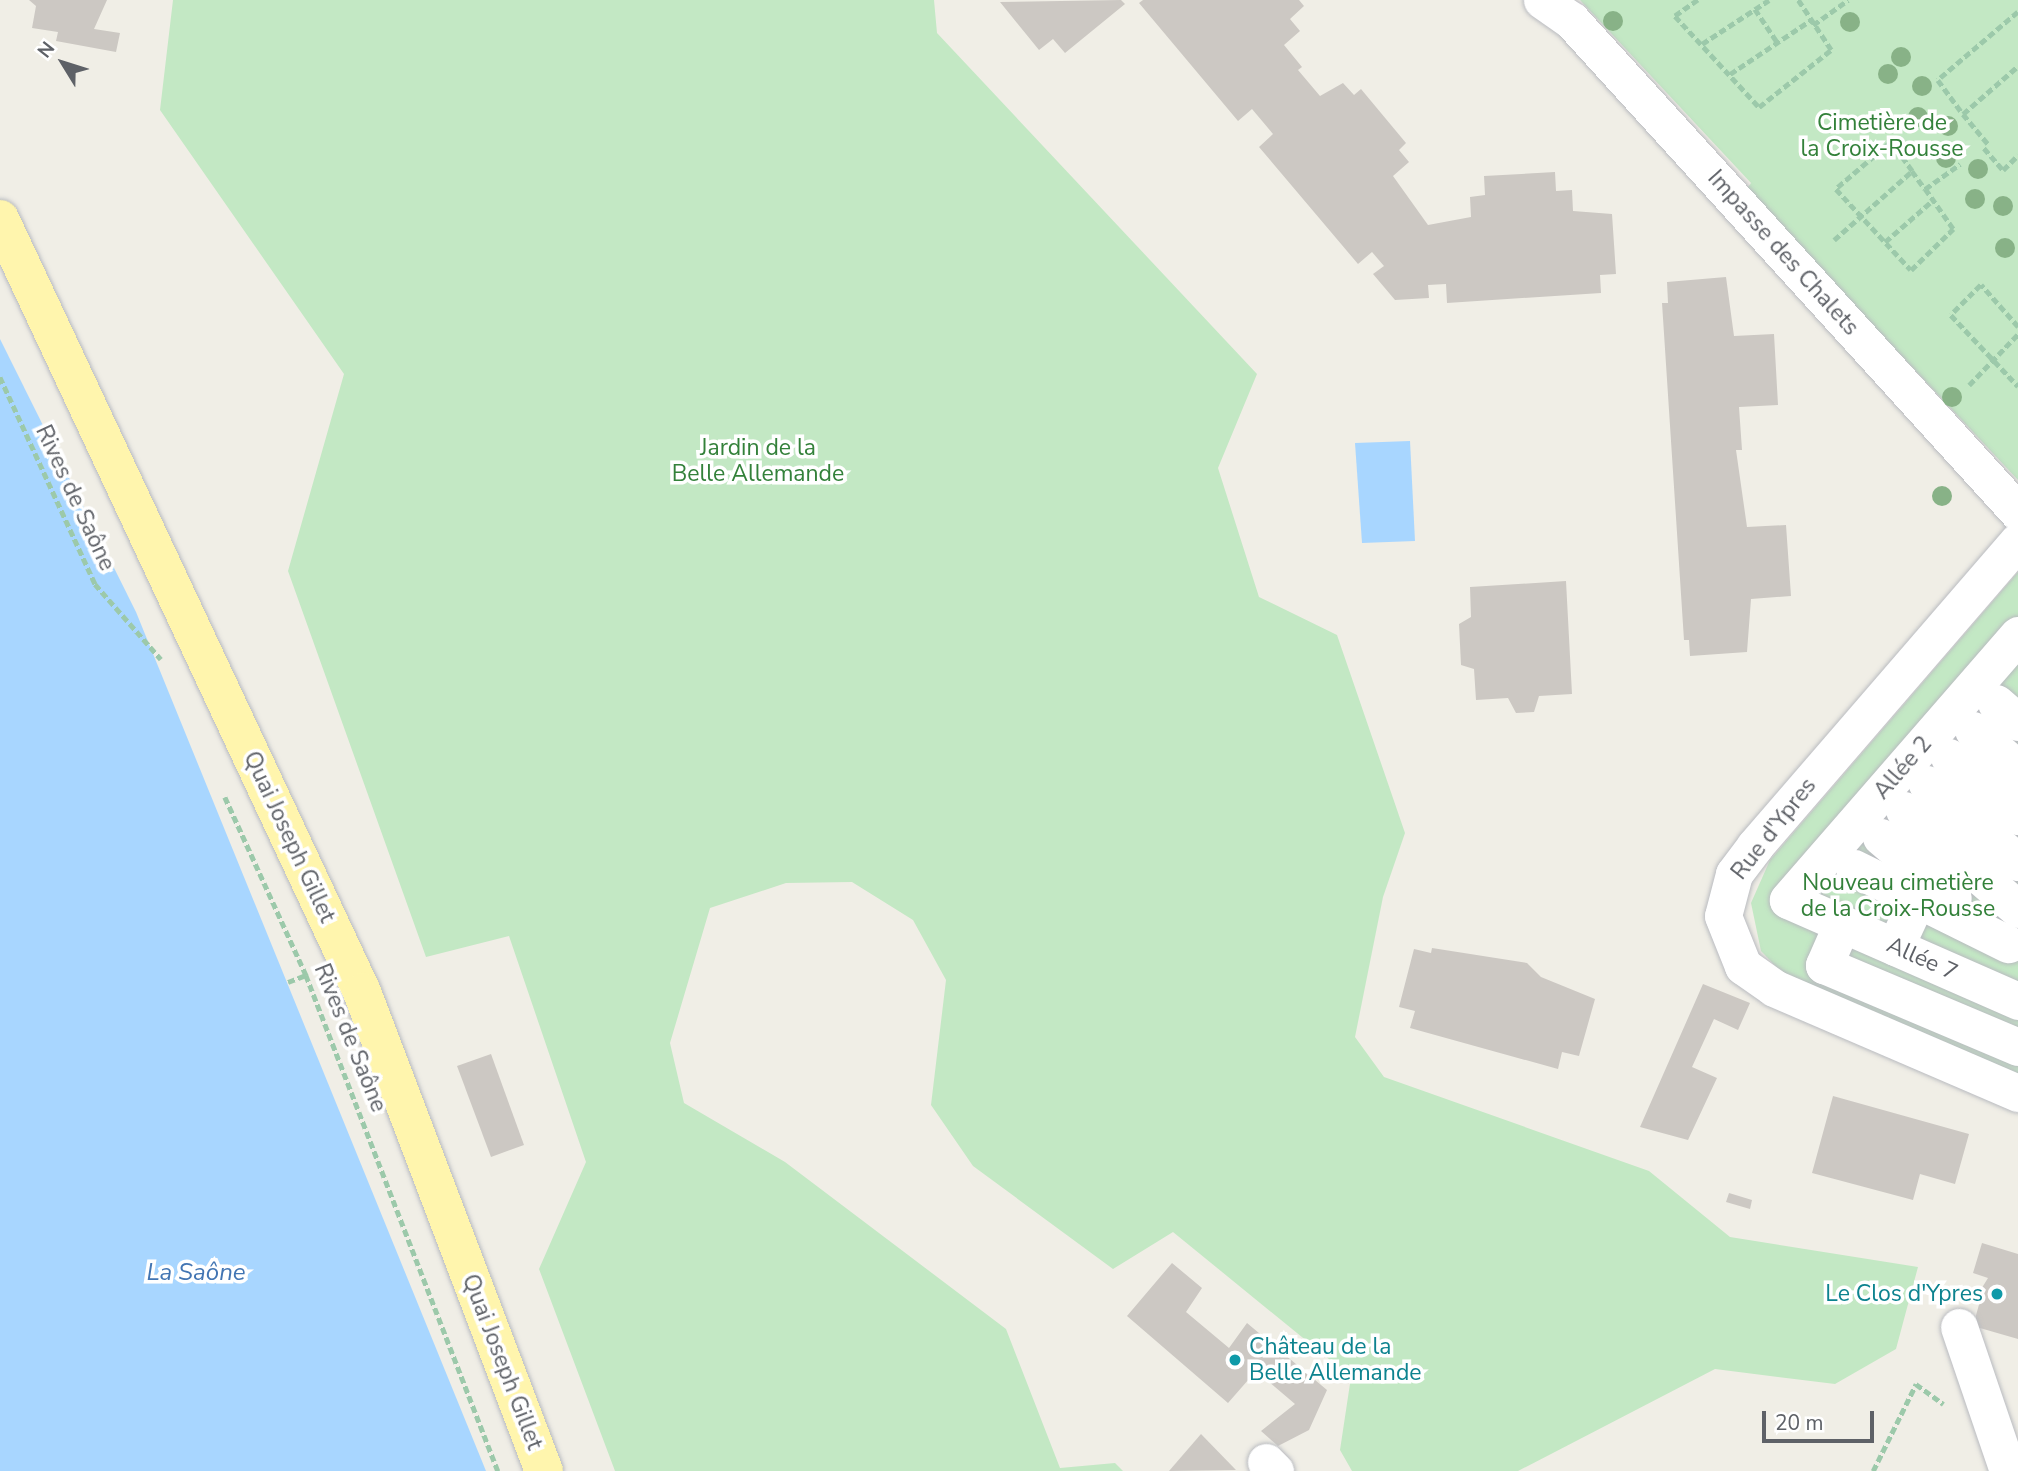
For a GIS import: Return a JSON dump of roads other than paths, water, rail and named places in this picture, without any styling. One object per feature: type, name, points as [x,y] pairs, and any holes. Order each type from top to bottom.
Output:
[{"type":"main road","name":"Quai Joseph Gillet","points":[[0,219],[362,992],[544,1471]]},
{"type":"street","name":"Impasse des Chalets","points":[[1542,0],[1571,20],[2018,512]]},
{"type":"street","name":"Rue d'Ypres","points":[[2018,541],[1755,846],[1734,874],[1723,916],[1743,966],[1774,989],[2018,1093]]},
{"type":"street","name":"Allée 2","points":[[1788,900],[2018,635]]},
{"type":"street","points":[[1973,730],[2018,769]]},
{"type":"street","points":[[2018,862],[1976,839],[1916,797],[1976,839],[2018,909]]},
{"type":"street","points":[[1854,868],[1976,839]]},
{"type":"street","points":[[1895,947],[1976,839]]},
{"type":"street","name":"Allée 7","points":[[1788,900],[2017,999]]},
{"type":"street","points":[[1842,924],[1824,965],[2018,1047]]},
{"type":"street","points":[[1959,1326],[2008,1471]]},
{"type":"water","name":"La Saône","points":[[0,339],[136,612],[486,1471],[0,1471]]},
{"type":"water","points":[[1410,441],[1415,541],[1362,543],[1355,443]]},
{"type":"place","name":"Le Clos d'Ypres","points":[[1997,1294]]},
{"type":"place","name":"Château de la Belle Allemande","points":[[1235,1360]]},
{"type":"park label","name":"Cimetière de la Croix-Rousse","points":[[1882,136]]},
{"type":"park label","name":"Jardin de la Belle Allemande","points":[[758,461]]},
{"type":"park label","name":"Nouveau cimetière de la Croix-Rousse","points":[[1898,896]]}]
